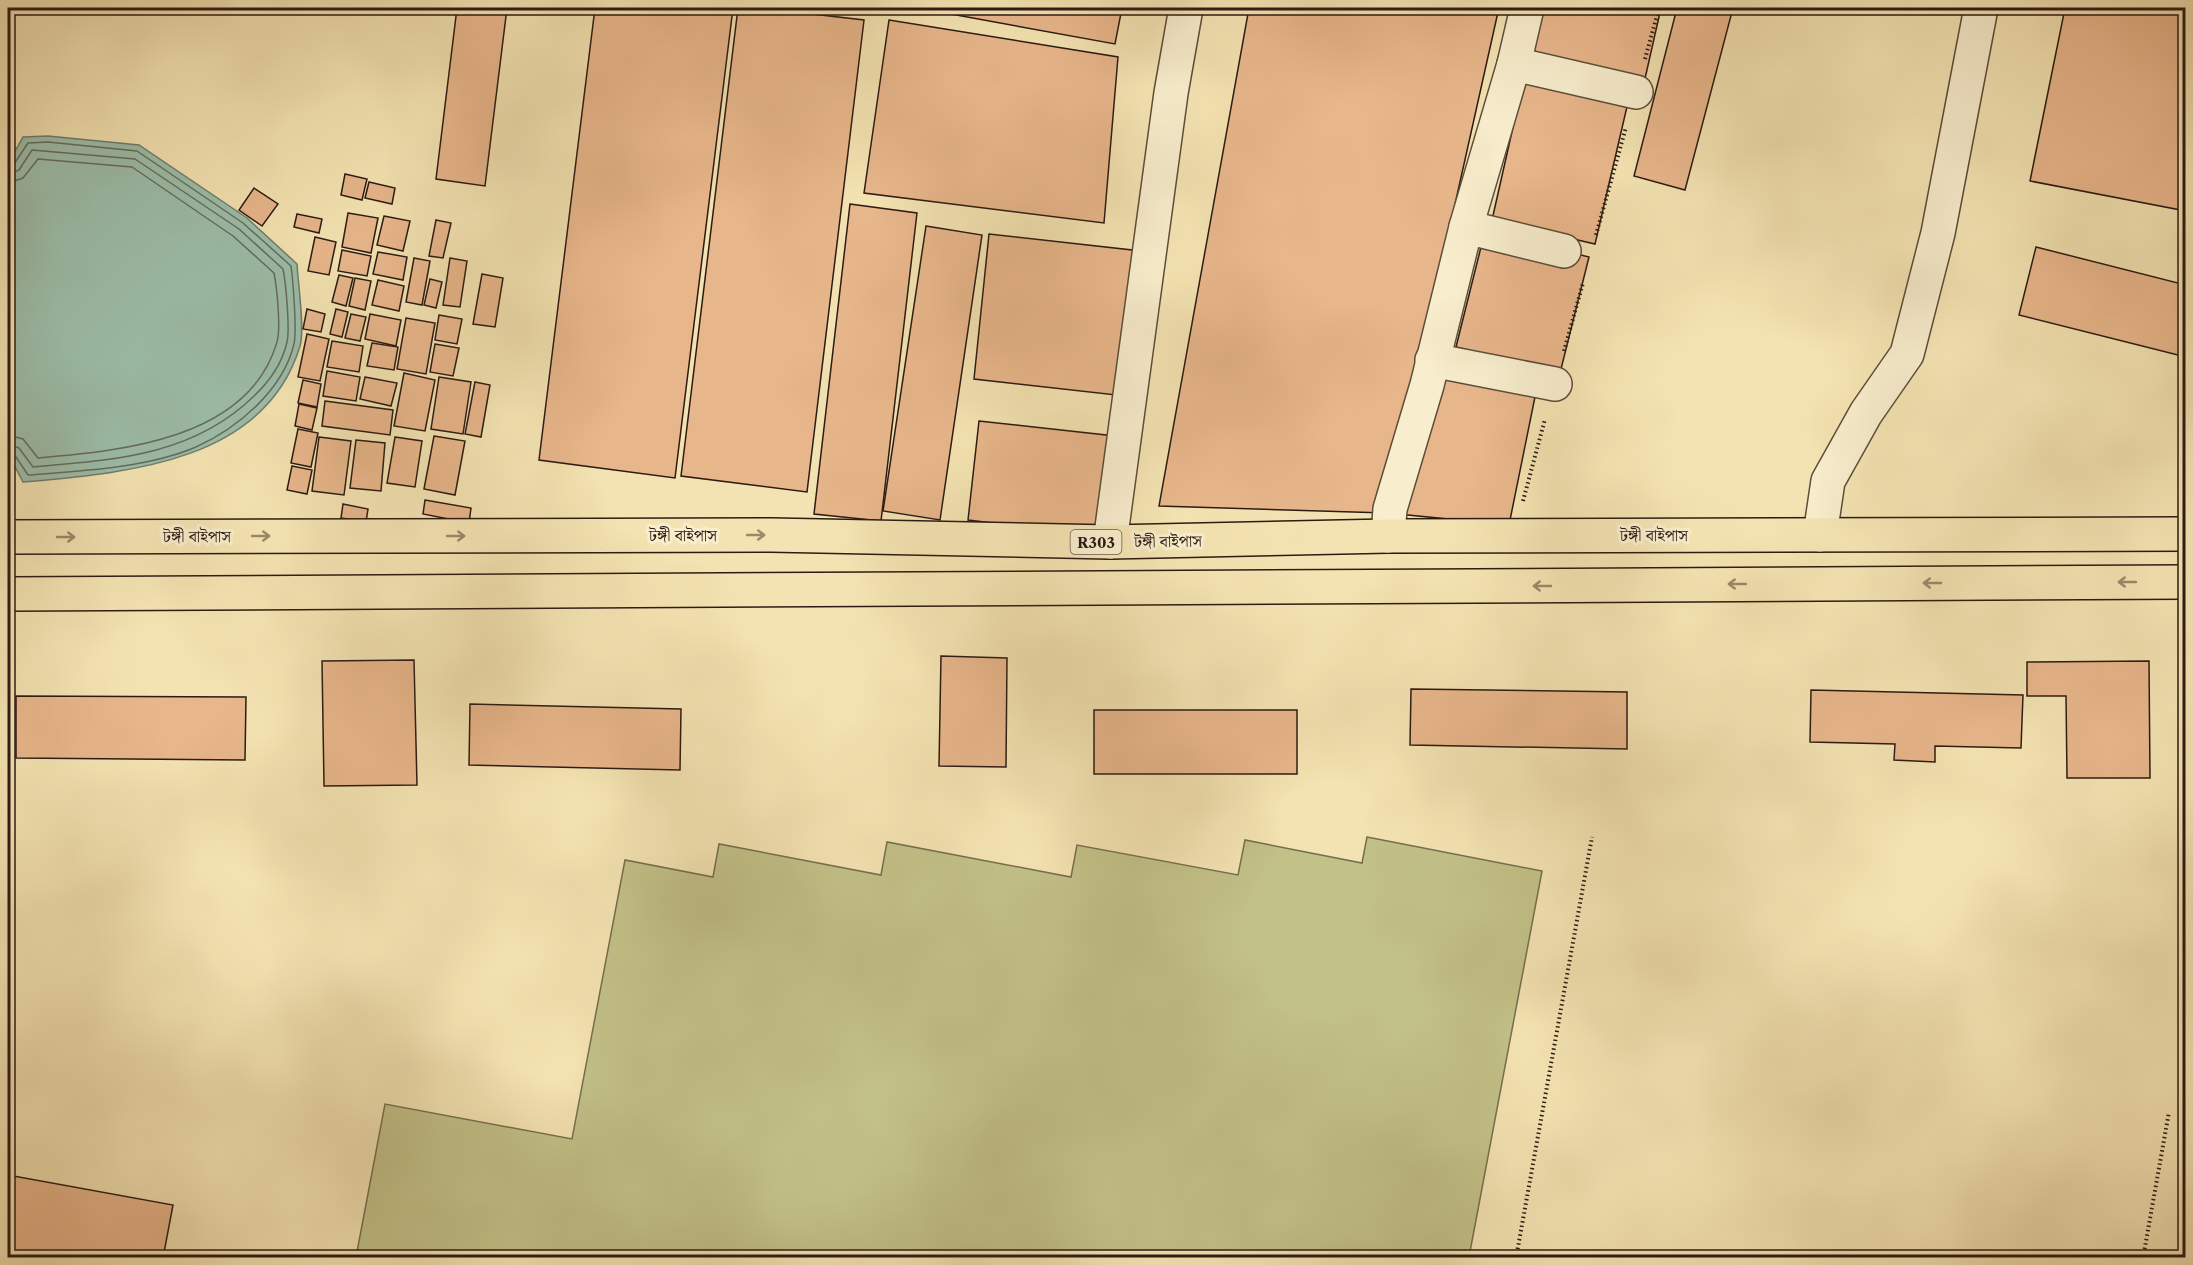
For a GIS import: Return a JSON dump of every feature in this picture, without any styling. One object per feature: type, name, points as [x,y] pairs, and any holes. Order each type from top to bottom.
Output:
[{"type":"main road","name":"টঙ্গী বাইপাস","points":[[8,537],[771,535],[1110,542],[1388,536],[2186,534]]},
{"type":"main road","points":[[8,594],[2186,582]]},
{"type":"lane","points":[[1110,542],[1169,105],[1186,8]]},
{"type":"lane","points":[[1388,536],[1390,509],[1466,227],[1514,64],[1527,8]]},
{"type":"lane","points":[[1820,535],[1828,481],[1866,413],[1907,354],[1938,233],[1981,8]]},
{"type":"lane","points":[[1514,64],[1636,92]]},
{"type":"lane","points":[[1466,227],[1564,251]]},
{"type":"lane","points":[[1432,360],[1555,384]]},
{"type":"path","points":[[1516,1257],[1592,837]]},
{"type":"path","points":[[2143,1257],[2169,1112]]},
{"type":"shaded area","points":[[1367,837],[1542,871],[1469,1257],[356,1257],[385,1104],[572,1139],[625,860],[713,877],[719,844],[881,875],[887,842],[1071,877],[1077,845],[1238,875],[1245,840],[1362,863]]},
{"type":"water","points":[[48,136],[139,145],[247,218],[297,264],[302,318],[300,346],[282,385],[256,415],[224,438],[187,455],[146,466],[23,482],[8,453],[8,164],[23,137]]},
{"type":"building","points":[[457,8],[507,8],[485,186],[436,179]]},
{"type":"building","points":[[595,8],[733,8],[675,478],[539,460]]},
{"type":"building","points":[[738,8],[760,8],[864,20],[807,492],[681,476]]},
{"type":"building","points":[[918,8],[1122,8],[1115,44]]},
{"type":"building","points":[[1249,8],[1479,8],[1498,12],[1386,513],[1159,506]]},
{"type":"building","points":[[1543,8],[1661,8],[1644,83],[1532,57]]},
{"type":"building","points":[[1677,8],[1733,8],[1685,190],[1634,176]]},
{"type":"building","points":[[2065,8],[2186,8],[2186,211],[2030,181]]},
{"type":"building","points":[[889,20],[1118,57],[1104,223],[864,193]]},
{"type":"building","points":[[1525,74],[1629,98],[1595,244],[1492,220]]},
{"type":"building","points":[[345,174],[367,179],[362,200],[341,195]]},
{"type":"building","points":[[369,182],[395,188],[392,204],[365,198]]},
{"type":"building","points":[[254,188],[278,204],[262,226],[239,210]]},
{"type":"building","points":[[850,204],[917,213],[881,521],[814,514]]},
{"type":"building","points":[[348,213],[378,218],[371,253],[342,247]]},
{"type":"building","points":[[297,214],[322,219],[319,233],[294,227]]},
{"type":"building","points":[[384,216],[410,221],[403,251],[377,245]]},
{"type":"building","points":[[436,220],[451,223],[443,258],[429,256]]},
{"type":"building","points":[[926,226],[982,235],[940,520],[883,511]]},
{"type":"building","points":[[1485,231],[1589,257],[1560,373],[1456,347]]},
{"type":"building","points":[[989,234],[1141,251],[1125,396],[974,379]]},
{"type":"building","points":[[315,237],[336,242],[329,275],[308,271]]},
{"type":"building","points":[[2036,247],[2186,285],[2186,357],[2019,315]]},
{"type":"building","points":[[342,250],[371,256],[367,276],[338,271]]},
{"type":"building","points":[[378,252],[407,257],[403,280],[373,274]]},
{"type":"building","points":[[414,258],[430,261],[422,305],[406,302]]},
{"type":"building","points":[[450,258],[467,261],[460,307],[443,305]]},
{"type":"building","points":[[482,274],[503,278],[495,327],[473,324]]},
{"type":"building","points":[[339,275],[353,278],[346,306],[332,302]]},
{"type":"building","points":[[355,278],[371,281],[365,310],[349,306]]},
{"type":"building","points":[[430,279],[442,282],[436,308],[424,305]]},
{"type":"building","points":[[378,280],[404,286],[399,311],[372,305]]},
{"type":"building","points":[[307,309],[325,314],[321,332],[303,329]]},
{"type":"building","points":[[336,309],[348,312],[342,337],[330,334]]},
{"type":"building","points":[[351,314],[366,317],[360,341],[345,338]]},
{"type":"building","points":[[370,314],[401,320],[396,346],[365,339]]},
{"type":"building","points":[[439,315],[462,319],[457,344],[435,340]]},
{"type":"building","points":[[406,318],[435,323],[426,374],[397,369]]},
{"type":"building","points":[[307,334],[329,339],[320,381],[298,377]]},
{"type":"building","points":[[332,341],[363,346],[359,372],[327,367]]},
{"type":"building","points":[[372,343],[398,347],[394,370],[367,366]]},
{"type":"building","points":[[435,344],[459,348],[453,376],[430,372]]},
{"type":"building","points":[[1432,366],[1537,387],[1509,525],[1398,514]]},
{"type":"building","points":[[327,371],[360,377],[356,401],[323,396]]},
{"type":"building","points":[[404,373],[435,380],[425,431],[394,426]]},
{"type":"building","points":[[365,377],[397,383],[391,406],[360,399]]},
{"type":"building","points":[[439,377],[471,382],[463,434],[431,429]]},
{"type":"building","points":[[303,380],[321,384],[317,407],[298,403]]},
{"type":"building","points":[[475,382],[490,385],[481,437],[465,434]]},
{"type":"building","points":[[325,401],[393,410],[390,435],[322,426]]},
{"type":"building","points":[[299,404],[317,408],[312,430],[295,426]]},
{"type":"building","points":[[979,421],[1115,436],[1104,536],[968,520]]},
{"type":"building","points":[[298,429],[318,433],[311,467],[291,463]]},
{"type":"building","points":[[434,436],[465,441],[455,495],[424,489]]},
{"type":"building","points":[[319,437],[351,441],[344,495],[312,491]]},
{"type":"building","points":[[395,437],[422,441],[415,487],[387,483]]},
{"type":"building","points":[[356,440],[385,443],[381,491],[350,488]]},
{"type":"building","points":[[292,466],[312,470],[307,494],[287,490]]},
{"type":"building","points":[[425,500],[471,508],[469,523],[423,514]]},
{"type":"building","points":[[343,504],[368,509],[366,522],[341,518]]},
{"type":"building","points":[[941,656],[1007,658],[1006,767],[939,766]]},
{"type":"building","points":[[414,660],[417,785],[324,786],[322,661]]},
{"type":"building","points":[[2149,661],[2150,778],[2067,778],[2066,696],[2027,696],[2027,662]]},
{"type":"building","points":[[1411,689],[1627,692],[1627,749],[1410,745]]},
{"type":"building","points":[[1811,690],[2023,695],[2021,748],[1935,746],[1935,762],[1894,760],[1895,744],[1810,742]]},
{"type":"building","points":[[16,696],[246,697],[245,760],[16,758]]},
{"type":"building","points":[[470,704],[681,709],[680,770],[469,765]]},
{"type":"building","points":[[1094,710],[1297,710],[1297,774],[1094,774]]},
{"type":"building","points":[[8,1175],[173,1205],[163,1258],[8,1258]]}]
